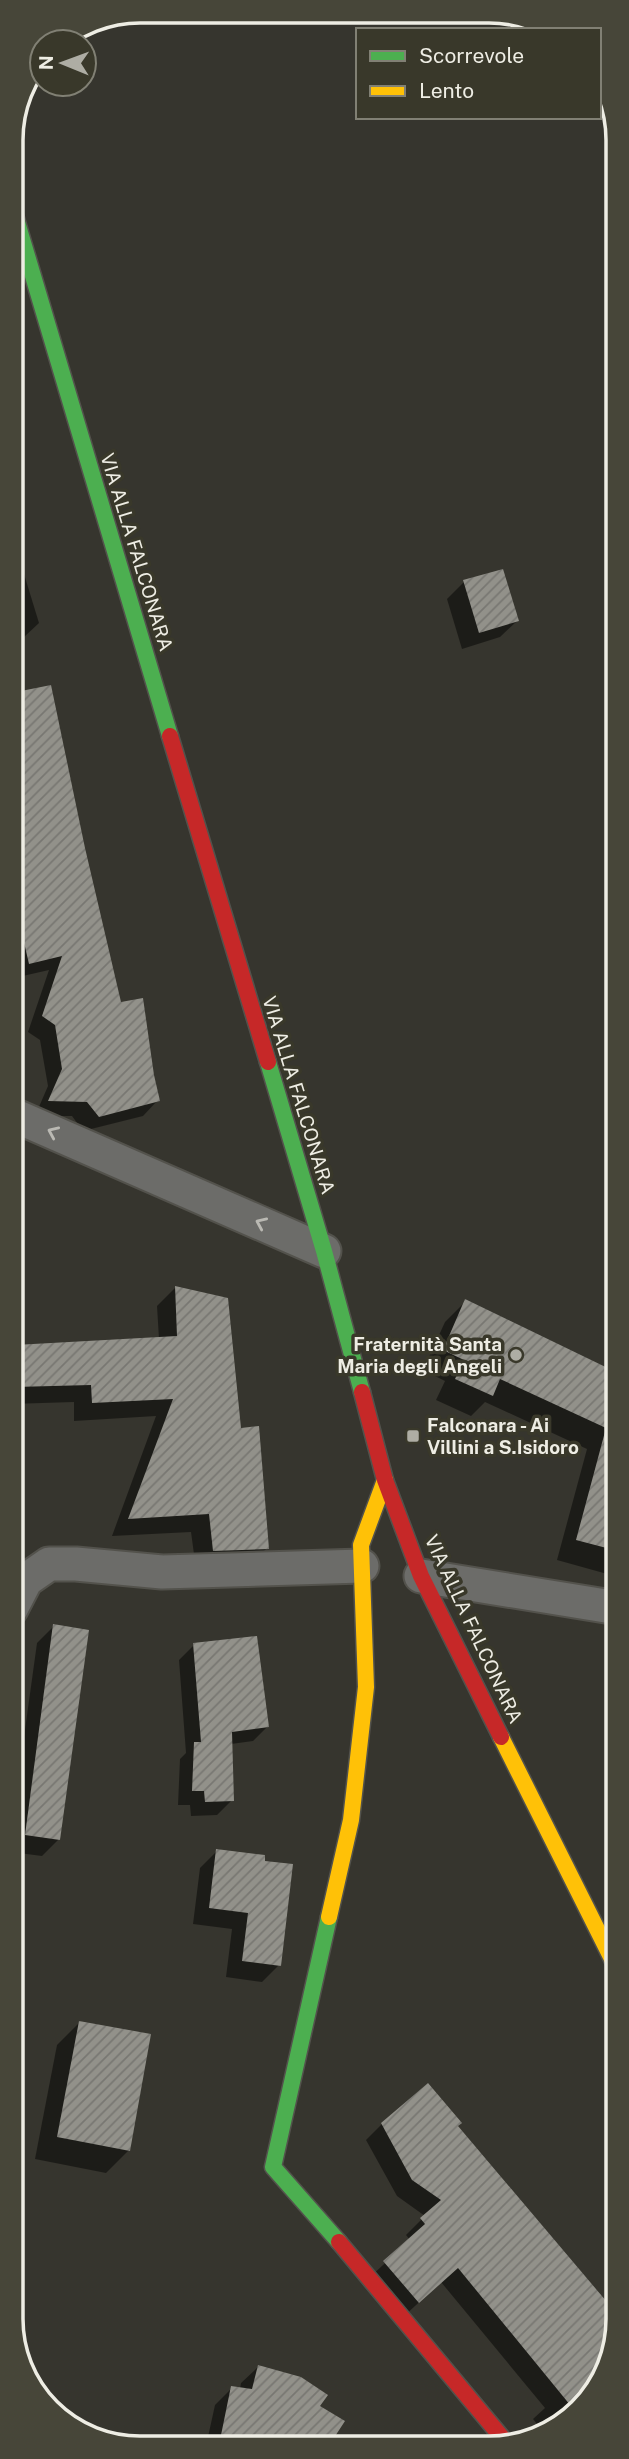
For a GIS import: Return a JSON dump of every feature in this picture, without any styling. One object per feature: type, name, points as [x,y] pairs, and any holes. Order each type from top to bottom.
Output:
[{"type":"street","name":"VIA ALLA FALCONARA","points":[[23,242],[324,1251],[385,1480],[421,1576],[606,1947]]},
{"type":"street","points":[[23,1119],[324,1251]]},
{"type":"street","points":[[385,1480],[361,1545],[366,1687],[351,1820],[273,2167],[500,2435]]},
{"type":"street","points":[[23,1586],[26,1580],[49,1564],[162,1572],[362,1566]]},
{"type":"street","points":[[421,1576],[606,1606]]},
{"type":"building","points":[[503,569],[519,621],[479,633],[463,580]]},
{"type":"building","points":[[51,685],[121,1002],[143,998],[160,1101],[99,1117],[87,1102],[48,1101],[62,1069],[55,1025],[42,1016],[62,956],[29,964],[23,938],[23,691]]},
{"type":"building","points":[[175,1286],[228,1298],[241,1428],[259,1426],[269,1549],[213,1551],[209,1514],[128,1519],[173,1399],[92,1403],[91,1385],[23,1387],[23,1345],[177,1336]]},
{"type":"building","name":"Fraternità Santa Maria degli Angeli","points":[[465,1299],[606,1367],[606,1428],[500,1379],[493,1396],[455,1379],[464,1360],[443,1350]]},
{"type":"building","name":"Fraternità Santa Maria degli Angeli","points":[[606,1428],[606,1548],[576,1540]]},
{"type":"building","points":[[53,1624],[89,1630],[60,1840],[25,1835]]},
{"type":"building","points":[[257,1636],[269,1727],[232,1732],[234,1801],[205,1802],[204,1791],[192,1791],[194,1742],[201,1742],[193,1643]]},
{"type":"building","points":[[216,1849],[265,1855],[265,1861],[293,1864],[281,1966],[242,1961],[248,1913],[209,1908]]},
{"type":"building","points":[[79,2021],[151,2034],[130,2151],[57,2137]]},
{"type":"building","points":[[428,2083],[462,2123],[458,2126],[606,2301],[606,2327],[602,2350],[587,2384],[569,2404],[458,2268],[419,2303],[383,2261],[425,2224],[420,2218],[441,2200],[412,2180],[381,2123]]},
{"type":"building","points":[[258,2365],[301,2377],[328,2395],[320,2406],[345,2421],[335,2436],[221,2436],[231,2386],[252,2389]]},
{"type":"traffic: fast","points":[[23,242],[170,736]]},
{"type":"traffic: fast","points":[[268,1062],[362,1392]]},
{"type":"traffic: fast","points":[[329,1917],[273,2167],[339,2242]]},
{"type":"traffic: slow","points":[[329,1917],[351,1820],[366,1687],[361,1545],[385,1480]]},
{"type":"traffic: slow","points":[[501,1737],[606,1947]]},
{"type":"traffic: jam","points":[[170,736],[268,1062]]},
{"type":"traffic: jam","points":[[362,1392],[385,1480],[421,1576],[501,1737]]},
{"type":"traffic: jam","points":[[339,2242],[500,2435]]},
{"type":"place","name":"Fraternità Santa Maria degli Angeli","points":[[516,1355]]},
{"type":"place","name":"Falconara - Ai Villini a S.Isidoro","points":[[413,1436]]}]
